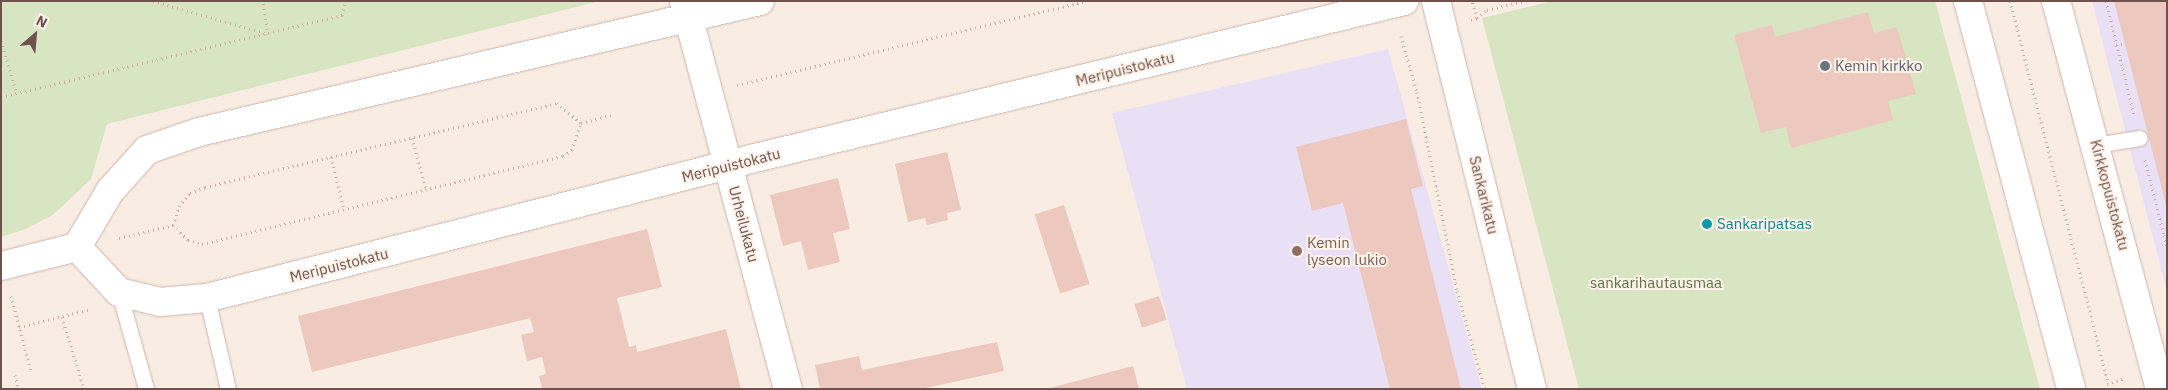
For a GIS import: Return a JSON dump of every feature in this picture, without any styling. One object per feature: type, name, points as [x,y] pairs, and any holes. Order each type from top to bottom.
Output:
[{"type":"street","points":[[2,266],[77,247],[110,191],[147,150],[199,132],[687,10],[760,1]]},
{"type":"street","name":"Meripuistokatu","points":[[121,297],[160,302],[207,298],[728,166],[1404,1]]},
{"type":"street","name":"Sankarikatu","points":[[1436,1],[1532,389]]},
{"type":"street","points":[[1968,1],[2071,389]]},
{"type":"street","name":"Kirkkopuistokatu","points":[[2056,1],[2160,389]]},
{"type":"street","name":"Urheilukatu","points":[[687,10],[788,389]]},
{"type":"street","points":[[77,247],[121,297]]},
{"type":"lane","points":[[2096,145],[2140,138]]},
{"type":"lane","points":[[121,297],[146,389]]},
{"type":"lane","points":[[207,298],[228,389]]},
{"type":"path","points":[[153,1],[268,34]]},
{"type":"path","points":[[263,1],[268,34]]},
{"type":"path","points":[[1,98],[342,15],[346,1]]},
{"type":"path","points":[[732,86],[1086,1]]},
{"type":"path","points":[[1477,18],[1487,10],[1523,1]]},
{"type":"path","points":[[2010,1],[2108,383]]},
{"type":"path","points":[[1401,36],[1417,92],[1457,291],[1485,389]]},
{"type":"path","points":[[1,41],[17,94]]},
{"type":"path","points":[[2116,45],[2125,44]]},
{"type":"path","points":[[173,226],[179,206],[190,193],[332,157],[557,103],[581,123]]},
{"type":"path","points":[[581,123],[611,115]]},
{"type":"path","points":[[173,226],[188,240],[202,244],[564,156],[572,150],[581,123]]},
{"type":"path","points":[[412,138],[426,189]]},
{"type":"path","points":[[332,157],[344,210]]},
{"type":"path","points":[[77,247],[173,226]]},
{"type":"path","points":[[2167,234],[2164,235],[2167,247]]},
{"type":"path","points":[[2,266],[32,371]]},
{"type":"path","points":[[19,327],[62,317],[121,297]]},
{"type":"path","points":[[62,317],[84,389]]},
{"type":"path","points":[[15,375],[18,389]]},
{"type":"shaded area","points":[[2092,1],[2167,1],[2167,292],[2128,141]]},
{"type":"shaded area","name":"Kemin lyseon lukio","points":[[1388,49],[1482,389],[1187,389],[1112,113]]},
{"type":"green space","points":[[1,1],[600,1],[107,124],[91,179],[54,214],[26,229],[1,237]]},
{"type":"green space","name":"sankarihautausmaa","points":[[1553,1],[1935,1],[2040,389],[1579,389],[1482,18]]},
{"type":"building","points":[[2114,1],[2167,1],[2167,205],[2166,205]]},
{"type":"building","name":"Kemin kirkko","points":[[1868,12],[1874,33],[1897,27],[1916,94],[1888,101],[1893,120],[1791,148],[1786,127],[1761,133],[1734,35],[1772,25],[1775,37]]},
{"type":"building","points":[[1406,119],[1423,186],[1411,189],[1461,389],[1390,389],[1343,203],[1312,211],[1296,147]]},
{"type":"building","points":[[947,152],[961,210],[947,213],[948,220],[927,225],[925,218],[908,222],[895,164]]},
{"type":"building","points":[[838,178],[850,229],[833,233],[840,262],[808,270],[801,241],[783,246],[770,195]]},
{"type":"building","points":[[1064,205],[1090,284],[1060,294],[1035,215]]},
{"type":"building","points":[[647,229],[662,287],[617,298],[629,347],[636,345],[637,352],[726,329],[741,389],[542,389],[539,376],[546,374],[542,357],[527,361],[521,335],[534,332],[530,318],[312,372],[298,316]]},
{"type":"building","points":[[1159,296],[1167,320],[1142,328],[1134,304]]},
{"type":"building","points":[[997,342],[1004,371],[921,389],[820,389],[815,365],[859,356],[862,370]]},
{"type":"building","points":[[1133,366],[1139,389],[1050,389],[1050,388]]},
{"type":"place","name":"Kemin kirkko","points":[[1825,66]]},
{"type":"place","name":"Sankaripatsas","points":[[1707,224]]},
{"type":"place","name":"Kemin lyseon lukio","points":[[1297,251]]}]
